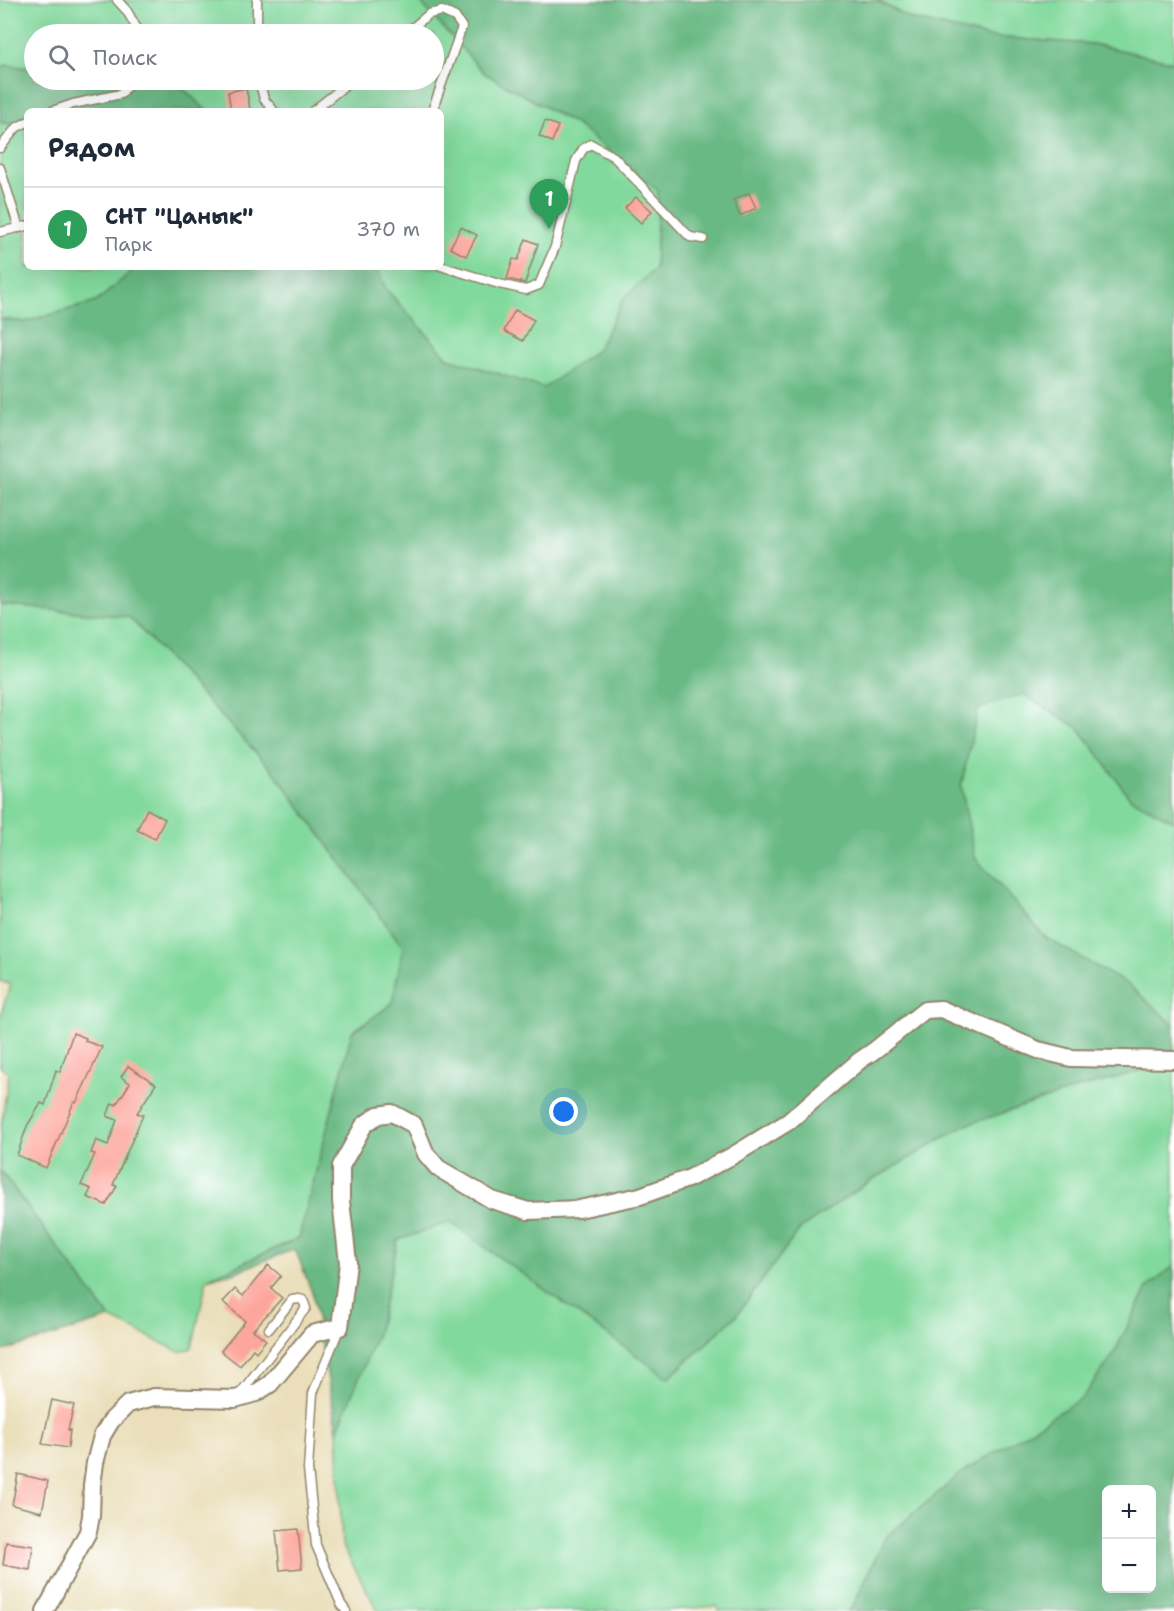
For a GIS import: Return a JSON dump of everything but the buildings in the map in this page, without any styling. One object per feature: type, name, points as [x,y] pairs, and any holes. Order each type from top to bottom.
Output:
[{"type":"street","points":[[45,1611],[88,1532],[95,1463],[102,1436],[111,1421],[128,1404],[154,1397],[235,1399],[256,1393],[270,1384],[312,1334],[340,1327],[348,1263],[341,1201],[341,1167],[364,1125],[378,1115],[392,1113],[414,1125],[426,1154],[438,1168],[492,1200],[528,1211],[579,1209],[640,1196],[690,1178],[732,1156],[788,1122],[859,1061],[925,1010],[942,1009],[1038,1050],[1071,1058],[1174,1060]]},
{"type":"lane","points":[[117,0],[127,10],[135,24]]},
{"type":"lane","points":[[257,0],[257,24]]},
{"type":"lane","points":[[417,24],[429,14],[442,11],[454,17],[462,27],[444,77]]},
{"type":"lane","points":[[61,108],[121,94],[124,90]]},
{"type":"lane","points":[[262,90],[264,99],[272,108]]},
{"type":"lane","points":[[317,108],[339,90]]},
{"type":"lane","points":[[433,108],[440,90]]},
{"type":"lane","points":[[0,148],[16,128],[24,124]]},
{"type":"lane","points":[[444,267],[526,290],[538,285],[555,247],[576,161],[583,149],[591,144],[602,148],[614,157],[690,237],[703,239]]},
{"type":"lane","points":[[0,168],[5,189],[23,227],[0,232]]},
{"type":"lane","points":[[235,1399],[306,1308],[303,1300],[292,1300],[269,1329]]},
{"type":"lane","points":[[340,1327],[313,1393],[308,1470],[316,1545],[346,1611]]},
{"type":"green space","points":[[0,0],[416,0],[440,24],[24,24],[24,68],[7,65],[0,68]]},
{"type":"green space","points":[[416,0],[876,0],[911,19],[989,37],[1093,44],[1174,62],[1174,821],[1130,798],[1079,728],[1023,694],[978,709],[961,786],[975,858],[1046,938],[1129,985],[1174,1025],[1174,1048],[1160,1065],[963,1126],[867,1183],[799,1230],[736,1316],[668,1378],[450,1222],[398,1240],[377,1334],[337,1431],[313,1295],[295,1249],[230,1274],[207,1279],[299,1238],[352,1032],[392,1004],[403,947],[275,773],[129,617],[0,605],[0,319],[25,322],[96,302],[133,270],[377,270],[386,289],[448,358],[544,388],[597,350],[624,298],[655,269],[658,191],[577,125],[484,73],[444,28],[444,24],[440,24]]},
{"type":"green space","points":[[876,0],[1174,0],[1174,62],[1093,44],[989,37],[911,19]]},
{"type":"green space","points":[[444,28],[484,73],[577,125],[659,191],[655,269],[624,298],[597,350],[544,388],[448,358],[386,289],[377,270],[444,270],[444,108],[204,108],[185,90],[444,90]]},
{"type":"green space","points":[[7,65],[24,68],[24,90],[185,90],[204,108],[24,108],[24,127],[0,122],[0,68]]},
{"type":"green space","points":[[0,122],[24,127],[24,270],[133,270],[96,302],[24,322],[0,319]]},
{"type":"green space","points":[[0,605],[129,617],[275,773],[403,947],[392,1004],[352,1032],[299,1238],[207,1279],[192,1348],[180,1352],[110,1318],[0,1170],[0,1134],[9,1073],[0,1067],[0,1016],[11,985],[0,981]]},
{"type":"green space","points":[[1023,694],[1079,728],[1130,798],[1174,821],[1174,1025],[1129,985],[1046,938],[975,858],[961,786],[978,709]]},
{"type":"green space","points":[[1174,1048],[1174,1266],[1147,1288],[1112,1357],[1082,1399],[963,1472],[885,1538],[849,1611],[718,1611],[717,1606],[662,1611],[378,1611],[342,1545],[337,1431],[377,1334],[398,1240],[450,1222],[669,1378],[736,1316],[799,1230],[867,1183],[963,1126],[1160,1065]]},
{"type":"green space","points":[[0,1170],[110,1318],[0,1352]]},
{"type":"green space","points":[[1174,1266],[1174,1611],[849,1611],[885,1538],[963,1472],[1082,1398],[1112,1357],[1147,1288]]},
{"type":"place","name":"СНТ \"Цанык\"","points":[[549,229]]}]
